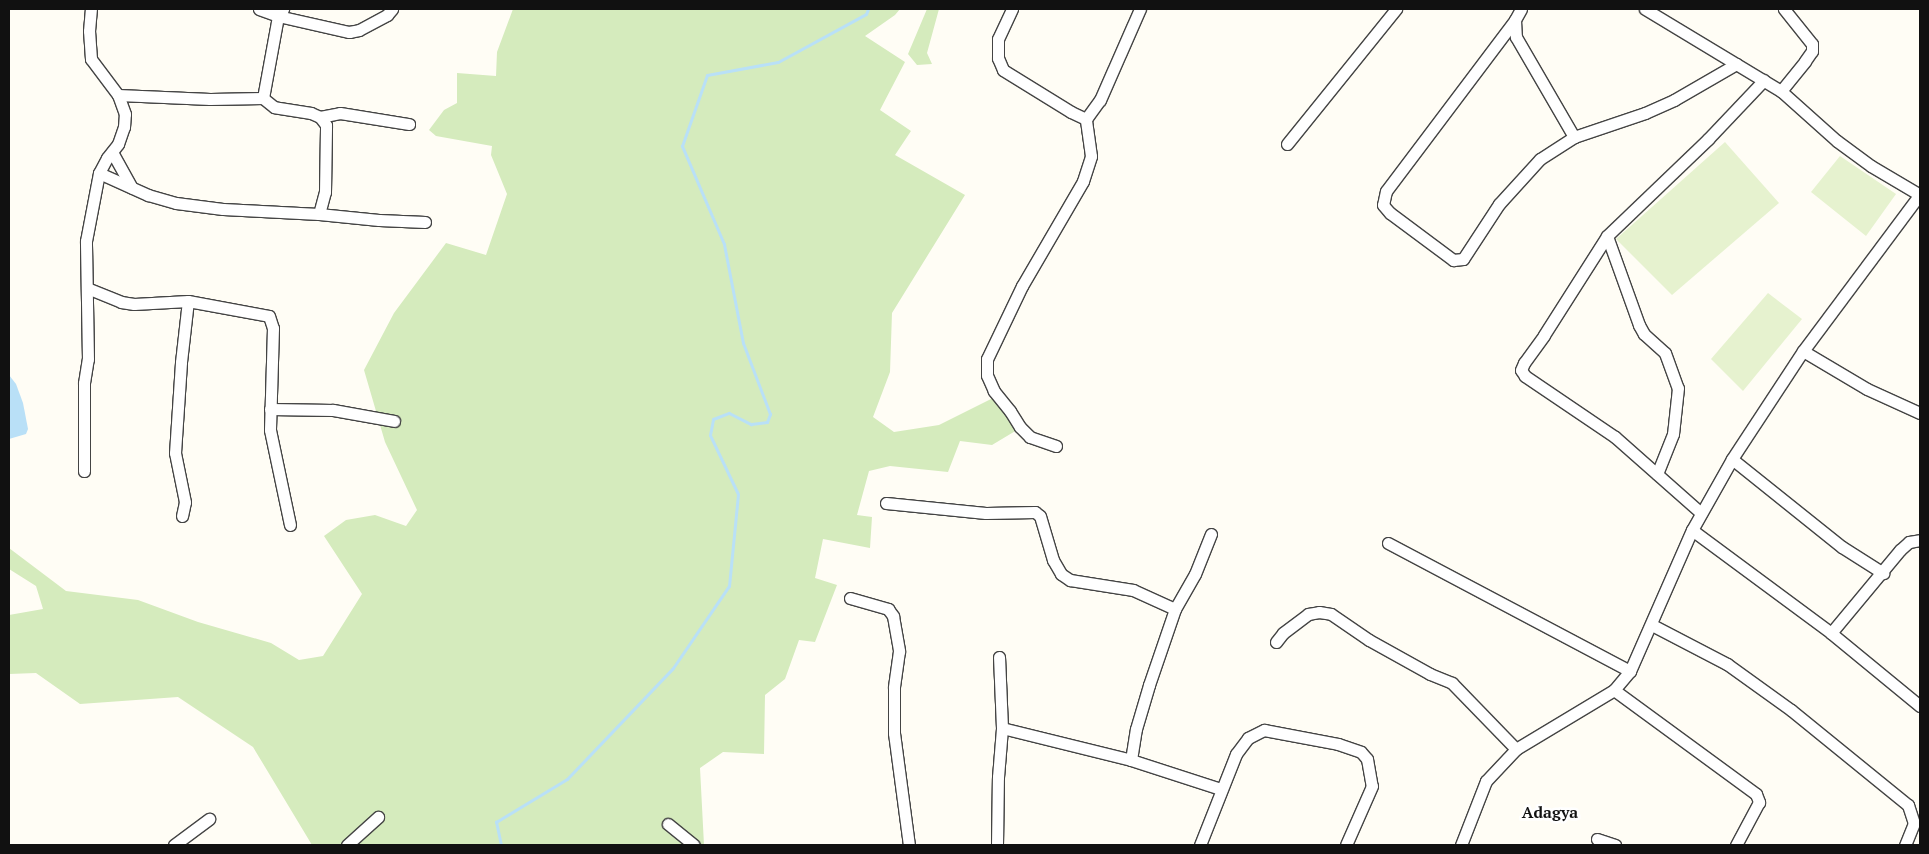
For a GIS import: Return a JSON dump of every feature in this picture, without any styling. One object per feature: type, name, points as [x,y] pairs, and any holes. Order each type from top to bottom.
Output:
[{"type":"street","points":[[84,471],[84,383],[88,359],[86,241],[99,173],[118,144],[124,127],[125,114],[118,95],[91,59],[89,31],[91,9]]},
{"type":"street","points":[[260,9],[280,12],[349,32],[359,30],[387,15],[392,9]]},
{"type":"street","points":[[1012,9],[998,39],[998,58],[1003,70],[1049,99],[1086,119]]},
{"type":"street","points":[[1056,446],[1030,437],[1020,427],[994,391],[987,375],[987,360],[1022,286],[1083,181],[1091,156],[1086,119],[1100,100],[1140,9]]},
{"type":"street","points":[[1287,144],[1396,9]]},
{"type":"street","points":[[1521,9],[1515,20],[1386,191],[1383,205],[1390,213],[1453,260],[1463,259],[1499,204],[1540,160],[1574,137],[1645,113],[1674,100],[1736,64]]},
{"type":"street","points":[[1461,845],[1486,781],[1516,748],[1614,690],[1630,671],[1652,625],[1692,530],[1732,459],[1803,351],[1920,194],[1871,166],[1837,140],[1781,91],[1645,9]]},
{"type":"street","points":[[1781,91],[1812,51],[1812,44],[1784,9]]},
{"type":"street","points":[[263,98],[280,12]]},
{"type":"street","points":[[1515,20],[1516,37],[1574,137]]},
{"type":"street","points":[[1701,513],[1615,437],[1525,376],[1521,370],[1607,236],[1708,139],[1764,80]]},
{"type":"street","points":[[118,95],[210,99],[263,98],[274,107],[311,113],[320,117],[326,126],[327,136],[325,192],[319,214]]},
{"type":"street","points":[[320,117],[340,113],[409,124]]},
{"type":"street","points":[[112,152],[132,188]]},
{"type":"street","points":[[99,173],[148,196],[176,203],[223,209],[425,222]]},
{"type":"street","points":[[1607,236],[1639,325],[1644,334],[1665,354],[1678,388],[1673,434],[1657,474]]},
{"type":"street","points":[[87,288],[121,302],[134,304],[188,301],[269,316],[273,328],[270,430],[290,525]]},
{"type":"street","points":[[182,516],[185,502],[176,453],[181,362],[188,301]]},
{"type":"street","points":[[1803,351],[1866,389],[1920,413]]},
{"type":"street","points":[[270,409],[333,410],[394,421]]},
{"type":"street","points":[[1732,459],[1842,547],[1883,573]]},
{"type":"street","points":[[886,503],[986,513],[1035,512],[1040,516],[1053,560],[1061,574],[1070,580],[1133,590],[1175,608]]},
{"type":"street","points":[[1692,530],[1831,633],[1920,706]]},
{"type":"street","points":[[1131,760],[1136,729],[1148,684],[1175,608],[1195,574],[1211,534]]},
{"type":"street","points":[[1831,633],[1883,573],[1900,550],[1909,542],[1920,540]]},
{"type":"street","points":[[1388,543],[1630,671]]},
{"type":"street","points":[[850,598],[888,609],[893,616],[899,652],[894,688],[894,733],[909,845]]},
{"type":"street","points":[[1276,642],[1283,633],[1308,614],[1319,612],[1330,614],[1369,640],[1430,674],[1452,683],[1516,748]]},
{"type":"street","points":[[1652,625],[1727,664],[1791,710],[1908,805],[1914,823],[1905,845]]},
{"type":"street","points":[[997,845],[998,777],[1002,728],[999,657]]},
{"type":"street","points":[[1614,690],[1756,794],[1758,802],[1736,845]]},
{"type":"street","points":[[1002,728],[1131,760],[1222,789]]},
{"type":"street","points":[[1200,845],[1241,745],[1248,738],[1264,730],[1338,744],[1361,752],[1368,759],[1372,786],[1346,845]]},
{"type":"street","points":[[346,845],[378,817]]},
{"type":"street","points":[[174,845],[209,820]]},
{"type":"street","points":[[668,824],[694,845]]},
{"type":"street","points":[[1597,839],[1615,845]]},
{"type":"green space","points":[[513,9],[900,9],[895,15],[865,36],[905,62],[880,110],[911,131],[895,155],[965,195],[892,313],[890,372],[873,417],[894,432],[939,425],[993,398],[1017,430],[992,445],[960,441],[948,472],[890,466],[869,471],[857,515],[872,517],[870,548],[823,539],[815,578],[837,585],[815,642],[799,640],[785,679],[765,695],[764,754],[723,752],[700,768],[704,845],[312,845],[253,747],[178,697],[80,704],[36,673],[9,674],[9,615],[43,609],[36,586],[9,569],[9,548],[66,591],[138,600],[198,622],[271,643],[299,660],[323,656],[362,594],[324,536],[346,520],[375,515],[406,526],[417,510],[385,442],[364,370],[394,313],[446,243],[486,255],[507,194],[491,155],[492,146],[436,136],[429,130],[444,110],[457,103],[457,73],[496,76],[497,52]]},
{"type":"green space","points":[[927,9],[939,9],[927,53],[932,64],[917,65],[908,54]]},
{"type":"green space","points":[[1725,142],[1779,203],[1672,295],[1616,239]]},
{"type":"green space","points":[[1840,156],[1896,194],[1866,236],[1811,192]]},
{"type":"green space","points":[[1768,293],[1802,319],[1743,391],[1711,359]]},
{"type":"water","points":[[9,375],[16,384],[23,403],[28,429],[26,434],[9,439]]},
{"type":"waterway","points":[[501,845],[496,822],[567,779],[673,668],[729,586],[738,494],[710,435],[713,419],[729,413],[751,424],[767,422],[770,414],[743,343],[724,244],[682,146],[707,75],[778,62],[866,14],[868,9]]},
{"type":"district","name":"Adagya","points":[[1550,812]]}]
